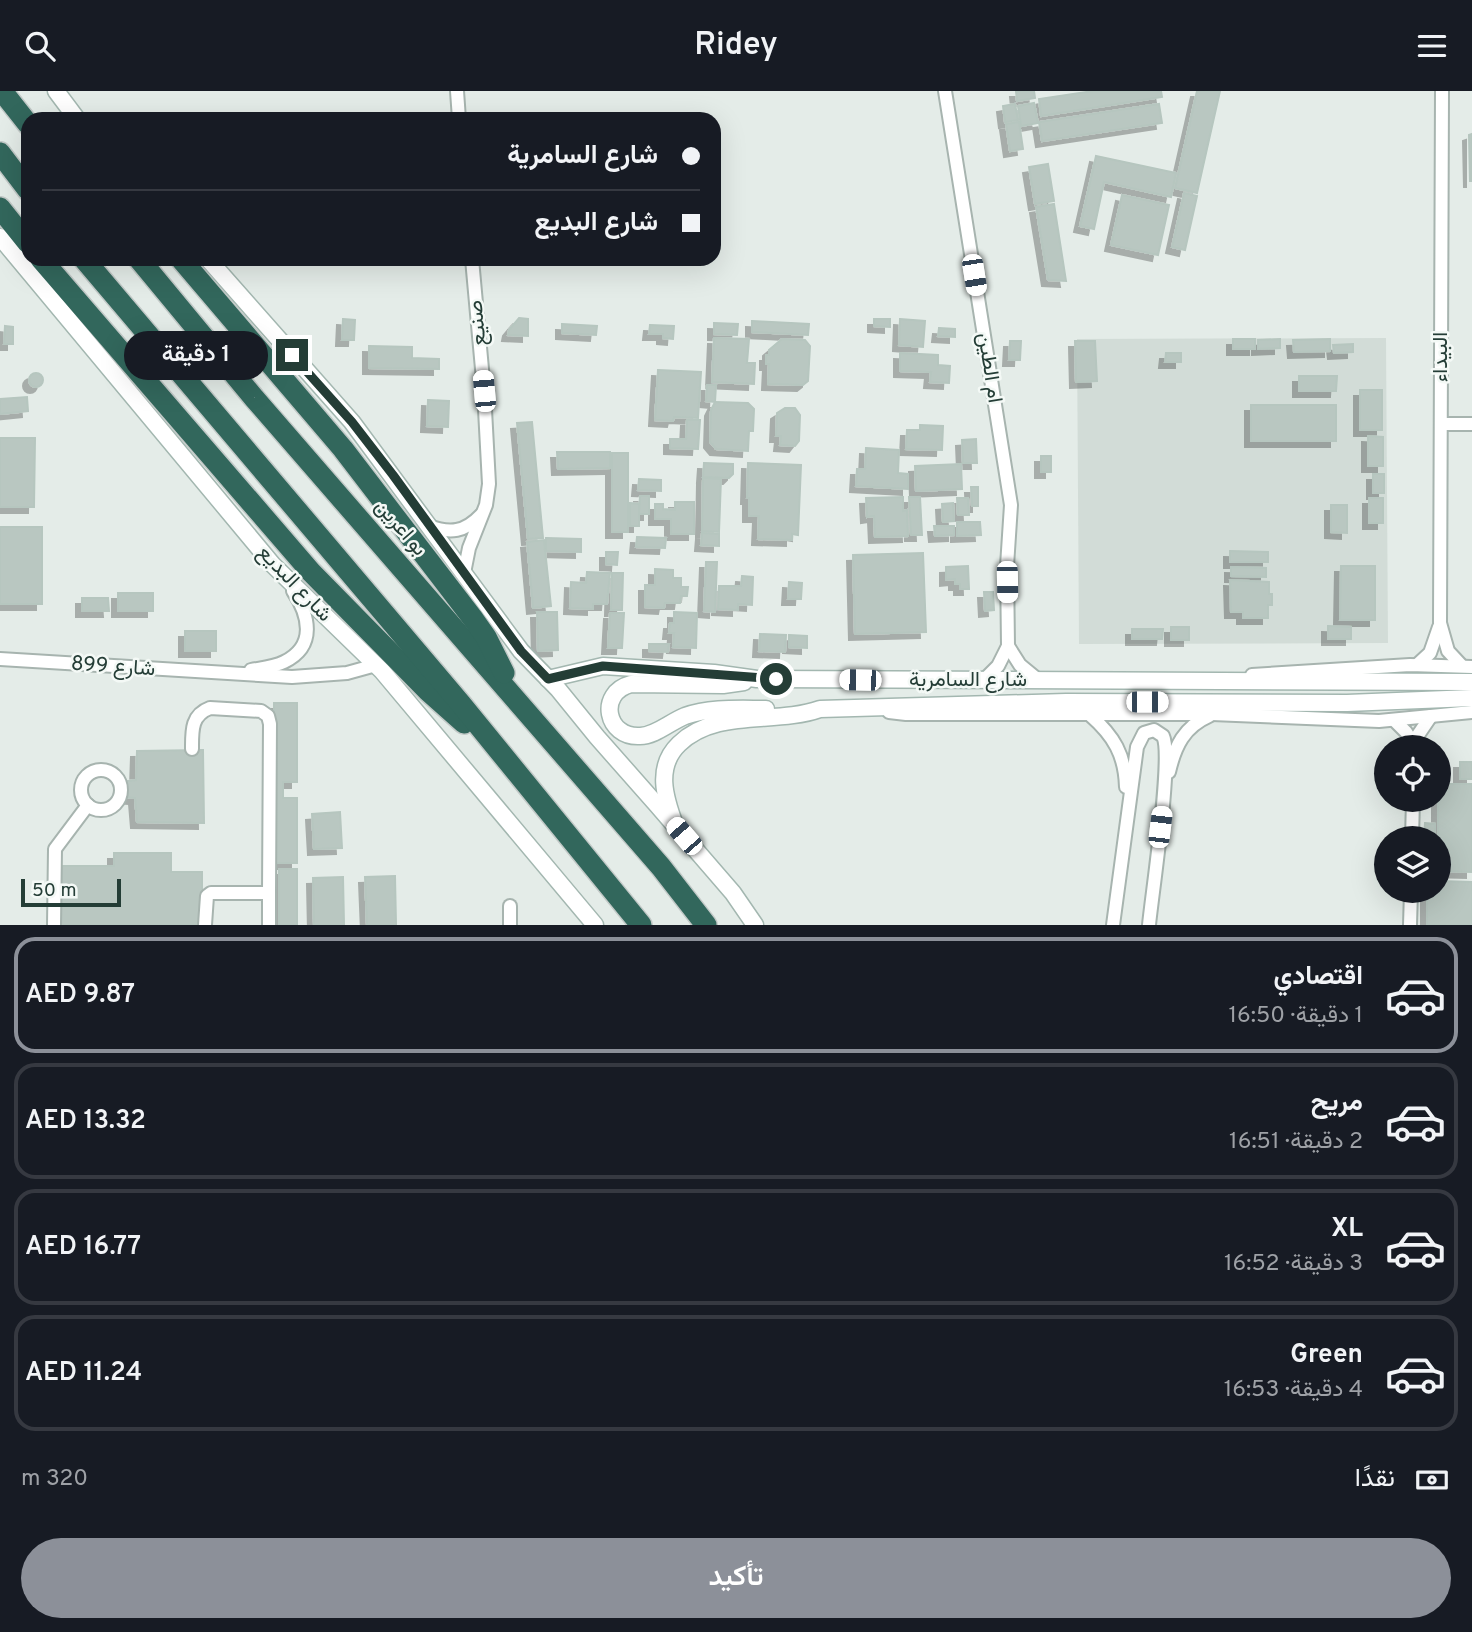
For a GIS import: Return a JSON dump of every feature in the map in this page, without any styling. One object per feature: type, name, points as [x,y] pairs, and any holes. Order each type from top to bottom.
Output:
[{"type":"highway","points":[[2,91],[21,115]]},
{"type":"highway","points":[[0,153],[21,181]]},
{"type":"highway","points":[[0,208],[21,234]]},
{"type":"highway","points":[[47,266],[263,519],[336,599],[442,704],[467,725],[490,739]]},
{"type":"highway","points":[[90,266],[490,739],[641,925]]},
{"type":"highway","name":"بو اعرين","points":[[145,266],[254,398],[662,867],[706,925]]},
{"type":"highway","points":[[187,266],[343,449],[474,620],[486,637],[513,694]]},
{"type":"street","points":[[56,91],[72,112]]},
{"type":"street","points":[[457,91],[458,112]]},
{"type":"street","name":"ام الطين","points":[[945,91],[1011,505],[1007,566],[1008,646]]},
{"type":"street","name":"البيداء","points":[[1417,665],[1430,653],[1437,639],[1440,623],[1442,91]]},
{"type":"street","name":"شارع البديع","points":[[0,237],[21,262]]},
{"type":"street","name":"شارع البديع","points":[[24,266],[283,575],[376,665],[595,925]]},
{"type":"street","points":[[214,266],[352,422],[521,651],[675,825],[733,893],[755,925]]},
{"type":"street","name":"صنيع","points":[[464,573],[469,548],[484,513],[489,484],[473,266]]},
{"type":"street","points":[[1441,424],[1472,424]]},
{"type":"street","points":[[429,526],[447,531],[459,530],[468,527],[484,513]]},
{"type":"street","name":"شارع 899","points":[[227,674],[285,662],[296,655],[303,645],[307,633],[307,618],[304,608],[283,575]]},
{"type":"street","name":"البيداء","points":[[1440,623],[1445,646],[1452,657],[1467,667]]},
{"type":"street","points":[[985,679],[998,666],[1008,646]]},
{"type":"street","points":[[1008,646],[1020,665],[1037,680]]},
{"type":"street","name":"شارع 899","points":[[0,659],[227,674],[320,676],[347,673],[376,665]]},
{"type":"street","name":"شارع السامرية","points":[[1221,681],[1241,675],[1276,672],[1417,665],[1467,667]]},
{"type":"street","name":"شارع السامرية","points":[[548,679],[603,666],[714,673],[757,679],[1472,683]]},
{"type":"street","points":[[757,679],[723,685],[626,685],[617,691],[611,700],[611,717],[621,732],[639,737],[684,716],[708,711],[820,709]]},
{"type":"street","name":"شارع السامرية","points":[[675,825],[663,789],[667,761],[681,742],[691,734],[716,724],[820,709],[1066,702],[1347,703],[1472,698]]},
{"type":"street","points":[[192,749],[193,722],[202,711],[210,708],[261,711],[268,716],[269,925]]},
{"type":"street","name":"شارع السامرية","points":[[876,708],[906,715],[1030,713],[1394,720],[1472,712]]},
{"type":"street","points":[[1090,715],[1109,732],[1121,752],[1125,773],[1127,822]]},
{"type":"street","points":[[1162,803],[1176,748],[1192,726],[1212,715]]},
{"type":"street","points":[[1418,735],[1431,716]]},
{"type":"street","points":[[1394,720],[1408,735]]},
{"type":"street","points":[[1113,925],[1138,741],[1149,731],[1159,732],[1165,740],[1162,803],[1149,925]]},
{"type":"street","points":[[54,925],[55,849],[88,805]]},
{"type":"street","points":[[205,925],[207,896],[211,893],[269,893]]},
{"type":"street","points":[[1409,925],[1410,903]]},
{"type":"street","points":[[510,905],[510,925]]},
{"type":"shaded area","points":[[1386,338],[1388,643],[1079,644],[1077,339]]},
{"type":"building","points":[[1016,91],[1034,91],[1035,98],[1017,101]]},
{"type":"building","points":[[1093,91],[1161,91],[1162,97],[1041,116],[1039,99]]},
{"type":"building","points":[[1197,91],[1220,91],[1197,193],[1175,188]]},
{"type":"building","points":[[1034,103],[1038,123],[1021,126],[1018,106]]},
{"type":"building","points":[[1015,104],[1018,120],[1005,122],[1003,106]]},
{"type":"building","points":[[1159,104],[1162,123],[1042,141],[1039,122]]},
{"type":"building","points":[[1019,122],[1023,149],[1010,151],[1006,124]]},
{"type":"building","points":[[1472,134],[1472,181],[1470,181],[1469,135]]},
{"type":"building","points":[[1096,156],[1176,173],[1171,197],[1104,182],[1094,229],[1080,226]]},
{"type":"building","points":[[1048,164],[1054,201],[1035,204],[1029,167]]},
{"type":"building","points":[[1184,193],[1197,196],[1185,250],[1172,247]]},
{"type":"building","points":[[1122,195],[1169,205],[1158,255],[1111,245]]},
{"type":"building","points":[[1054,204],[1066,281],[1048,280],[1036,207]]},
{"type":"building","points":[[519,318],[528,319],[528,336],[508,335],[509,330]]},
{"type":"building","points":[[343,319],[355,320],[354,340],[342,340]]},
{"type":"building","points":[[874,319],[890,319],[890,327],[874,326]]},
{"type":"building","points":[[900,319],[925,321],[923,347],[899,345]]},
{"type":"building","points":[[752,321],[809,324],[808,335],[752,332]]},
{"type":"building","points":[[714,323],[738,324],[737,335],[714,334]]},
{"type":"building","points":[[562,324],[597,326],[596,335],[562,333]]},
{"type":"building","points":[[650,325],[674,326],[673,339],[663,338],[663,334],[649,334]]},
{"type":"building","points":[[5,326],[13,327],[13,344],[4,344]]},
{"type":"building","points":[[939,328],[955,329],[955,337],[938,336]]},
{"type":"building","points":[[714,338],[749,339],[747,363],[755,363],[754,384],[712,382]]},
{"type":"building","points":[[782,339],[805,340],[810,346],[808,381],[803,385],[768,384],[769,364],[766,364],[766,355],[769,355],[769,350]]},
{"type":"building","points":[[1233,339],[1255,339],[1255,349],[1233,349]]},
{"type":"building","points":[[1280,339],[1280,348],[1258,349],[1258,340]]},
{"type":"building","points":[[1330,339],[1330,351],[1294,352],[1293,340]]},
{"type":"building","points":[[1010,341],[1021,341],[1020,360],[1009,360]]},
{"type":"building","points":[[1075,341],[1095,341],[1097,381],[1076,382]]},
{"type":"building","points":[[1353,344],[1353,352],[1334,353],[1333,345]]},
{"type":"building","points":[[369,346],[412,347],[412,358],[439,359],[439,369],[369,368]]},
{"type":"building","points":[[900,353],[938,355],[938,365],[950,366],[949,383],[930,382],[931,372],[900,371]]},
{"type":"building","points":[[1166,353],[1181,353],[1181,362],[1165,362]]},
{"type":"building","points":[[658,370],[701,372],[698,418],[674,417],[673,421],[655,420]]},
{"type":"building","points":[[36,373],[41,375],[41,385],[36,387],[31,385],[29,380],[31,375]]},
{"type":"building","points":[[1299,376],[1337,376],[1336,391],[1299,391]]},
{"type":"building","points":[[707,385],[716,385],[715,402],[706,401]]},
{"type":"building","points":[[1360,390],[1382,390],[1382,430],[1360,430]]},
{"type":"building","points":[[27,397],[28,411],[0,414],[0,399]]},
{"type":"building","points":[[428,400],[449,401],[448,427],[427,426]]},
{"type":"building","points":[[715,402],[748,403],[754,409],[753,431],[749,431],[748,451],[716,449],[710,442],[711,410]]},
{"type":"building","points":[[1251,405],[1336,405],[1336,441],[1251,441]]},
{"type":"building","points":[[785,408],[795,408],[800,415],[799,441],[795,446],[780,445],[781,436],[776,436],[777,413]]},
{"type":"building","points":[[687,420],[700,420],[698,449],[670,448],[670,439],[686,439]]},
{"type":"building","points":[[532,422],[543,538],[528,539],[517,423]]},
{"type":"building","points":[[920,425],[943,426],[942,450],[906,449],[907,430],[920,430]]},
{"type":"building","points":[[1368,436],[1383,437],[1383,466],[1368,466]]},
{"type":"building","points":[[0,438],[35,438],[34,507],[0,507]]},
{"type":"building","points":[[976,439],[977,463],[963,463],[962,440]]},
{"type":"building","points":[[866,448],[899,450],[898,473],[908,474],[908,489],[856,486],[857,469],[865,469]]},
{"type":"building","points":[[557,452],[610,452],[610,468],[558,469]]},
{"type":"building","points":[[612,453],[628,453],[628,532],[612,532]]},
{"type":"building","points":[[1041,456],[1051,456],[1051,472],[1041,472]]},
{"type":"building","points":[[704,463],[733,464],[733,474],[729,478],[703,477]]},
{"type":"building","points":[[748,463],[801,465],[798,535],[792,534],[792,540],[758,539],[759,516],[749,516]]},
{"type":"building","points":[[961,464],[962,489],[916,491],[915,466]]},
{"type":"building","points":[[1373,474],[1384,474],[1384,493],[1373,493]]},
{"type":"building","points":[[703,478],[721,479],[719,532],[702,531]]},
{"type":"building","points":[[639,479],[661,480],[661,491],[638,490]]},
{"type":"building","points":[[971,487],[978,487],[978,506],[972,506]]},
{"type":"building","points":[[640,496],[649,496],[649,514],[639,514]]},
{"type":"building","points":[[903,497],[903,511],[907,510],[908,536],[875,537],[874,516],[867,517],[866,498]]},
{"type":"building","points":[[909,497],[920,497],[922,535],[911,535]]},
{"type":"building","points":[[957,498],[968,498],[969,515],[958,515]]},
{"type":"building","points":[[1369,498],[1383,498],[1383,523],[1369,523]]},
{"type":"building","points":[[675,502],[694,502],[694,534],[671,534],[671,519],[655,519],[655,504],[663,504],[663,509],[675,510]]},
{"type":"building","points":[[630,503],[639,504],[639,526],[630,526]]},
{"type":"building","points":[[953,503],[954,521],[943,522],[942,504]]},
{"type":"building","points":[[1331,505],[1347,505],[1347,533],[1331,532]]},
{"type":"building","points":[[957,522],[980,522],[981,535],[957,536]]},
{"type":"building","points":[[934,526],[954,526],[954,535],[935,536]]},
{"type":"building","points":[[0,527],[42,527],[42,604],[0,604]]},
{"type":"building","points":[[702,533],[719,534],[719,546],[701,545]]},
{"type":"building","points":[[637,537],[666,538],[665,548],[636,547]]},
{"type":"building","points":[[546,538],[581,539],[581,552],[546,551]]},
{"type":"building","points":[[544,540],[551,606],[533,608],[527,542]]},
{"type":"building","points":[[1230,551],[1268,552],[1268,562],[1230,562]]},
{"type":"building","points":[[606,552],[618,552],[617,565],[606,564]]},
{"type":"building","points":[[923,553],[926,632],[855,634],[853,555]]},
{"type":"building","points":[[706,562],[717,562],[715,612],[704,611]]},
{"type":"building","points":[[968,566],[969,589],[960,589],[960,584],[955,584],[955,579],[946,580],[946,567]]},
{"type":"building","points":[[1341,566],[1375,566],[1375,620],[1340,620]]},
{"type":"building","points":[[1231,567],[1266,568],[1266,577],[1231,576]]},
{"type":"building","points":[[655,569],[673,570],[673,578],[681,578],[681,587],[688,587],[687,596],[681,596],[680,603],[665,603],[664,608],[645,607],[645,585],[655,585]]},
{"type":"building","points":[[587,572],[610,573],[607,604],[593,604],[593,609],[570,608],[571,582],[586,583]]},
{"type":"building","points":[[612,573],[623,573],[622,610],[611,610]]},
{"type":"building","points":[[742,576],[753,577],[752,605],[738,604],[738,610],[718,609],[719,586],[741,586]]},
{"type":"building","points":[[1230,580],[1269,582],[1272,605],[1268,605],[1268,618],[1243,618],[1243,612],[1231,612]]},
{"type":"building","points":[[789,582],[802,583],[801,599],[788,599]]},
{"type":"building","points":[[984,592],[993,592],[994,610],[985,611]]},
{"type":"building","points":[[118,593],[153,593],[153,611],[118,611]]},
{"type":"building","points":[[82,598],[108,598],[109,611],[82,611]]},
{"type":"building","points":[[537,612],[557,612],[558,650],[538,651]]},
{"type":"building","points":[[674,612],[697,613],[696,648],[673,647],[674,633],[669,633],[670,623],[674,623]]},
{"type":"building","points":[[610,613],[624,613],[622,648],[608,648]]},
{"type":"building","points":[[1328,626],[1351,627],[1351,639],[1328,639]]},
{"type":"building","points":[[1171,627],[1189,627],[1189,640],[1171,640]]},
{"type":"building","points":[[1132,629],[1163,629],[1162,639],[1132,639]]},
{"type":"building","points":[[185,631],[216,631],[216,651],[185,651]]},
{"type":"building","points":[[760,634],[786,635],[785,652],[759,651]]},
{"type":"building","points":[[789,635],[807,636],[807,648],[789,647]]},
{"type":"building","points":[[649,644],[669,644],[668,652],[649,651]]},
{"type":"building","points":[[274,703],[297,703],[297,782],[283,782],[283,798],[297,798],[297,863],[274,863]]},
{"type":"building","points":[[203,750],[204,823],[137,822],[135,798],[121,797],[121,782],[136,780],[137,751]]},
{"type":"building","points":[[1460,762],[1472,762],[1472,779],[1460,779]]},
{"type":"building","points":[[1451,784],[1472,784],[1472,872],[1451,871],[1451,826],[1438,826],[1438,812],[1451,812]]},
{"type":"building","points":[[340,812],[342,848],[314,849],[312,814]]},
{"type":"building","points":[[114,853],[171,853],[171,872],[202,872],[202,925],[61,925],[62,866],[114,866]]},
{"type":"building","points":[[279,869],[297,869],[297,925],[279,925]]},
{"type":"building","points":[[395,876],[396,925],[367,925],[365,877]]},
{"type":"building","points":[[343,877],[344,925],[314,925],[313,878]]},
{"type":"building","points":[[1451,881],[1472,882],[1472,925],[1427,925],[1427,903],[1451,903]]},
{"type":"route","points":[[292,355],[352,422],[521,651],[548,679],[603,666],[776,679]]}]
